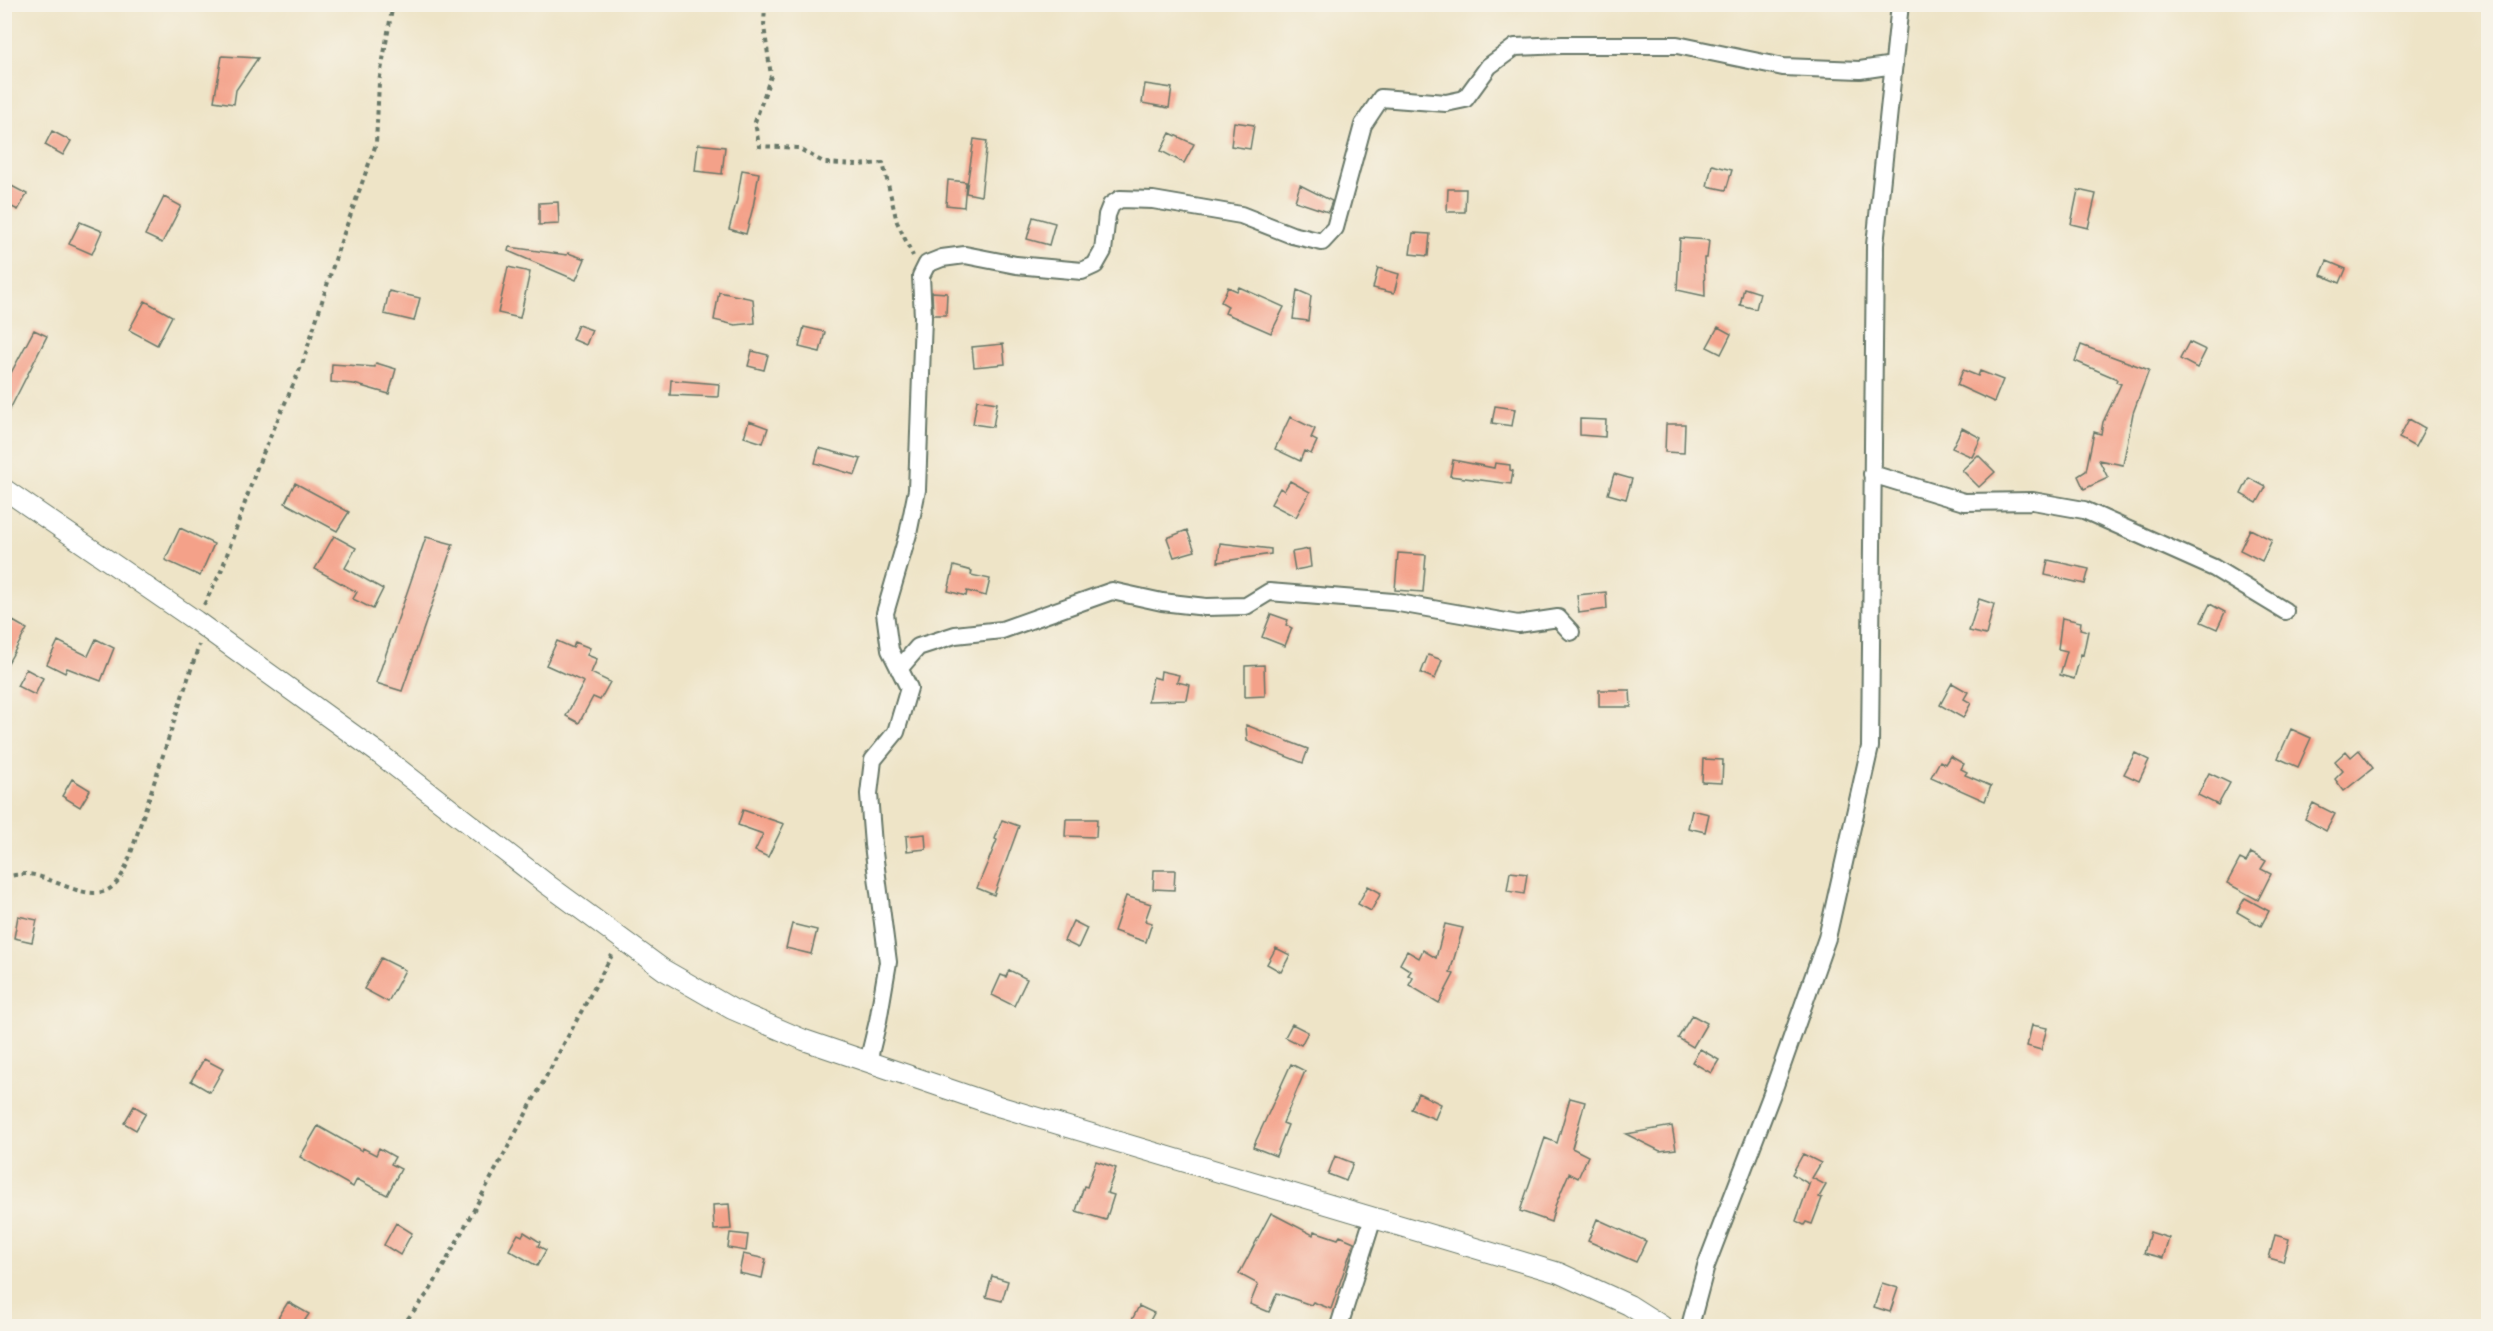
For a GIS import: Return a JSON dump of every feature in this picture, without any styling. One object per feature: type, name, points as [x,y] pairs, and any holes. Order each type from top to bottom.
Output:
[{"type":"street","points":[[1690,1326],[1706,1266],[1773,1091],[1827,938],[1869,747],[1875,245],[1900,4]]},
{"type":"street","points":[[868,1062],[888,962],[869,794],[873,760],[896,732],[909,688],[890,650],[885,614],[908,534],[916,490],[923,317],[921,276],[927,264],[942,258],[965,255],[1016,265],[1082,271],[1095,265],[1103,251],[1107,215],[1111,205],[1120,199],[1153,200],[1241,215],[1292,235],[1322,242],[1335,228],[1364,125],[1381,98],[1446,104],[1465,99],[1489,66],[1515,48],[1562,45],[1677,45],[1783,67],[1860,70],[1894,65]]},
{"type":"street","points":[[1872,474],[1964,502],[2033,501],[2084,510],[2214,568],[2285,611]]},
{"type":"street","points":[[4,489],[200,624],[377,752],[549,885],[664,970],[732,1009],[804,1040],[1001,1107],[1559,1273],[1629,1305],[1662,1326]]},
{"type":"street","points":[[899,669],[918,647],[955,635],[1002,630],[1112,591],[1162,602],[1206,607],[1246,606],[1269,592],[1393,602],[1518,624],[1558,618],[1571,632]]},
{"type":"street","points":[[1339,1326],[1373,1218]]},
{"type":"path","points":[[4,878],[29,874],[87,892],[101,892],[115,885],[122,874],[200,624],[222,569],[258,465],[303,362],[339,247],[376,144],[379,82],[393,4]]},
{"type":"path","points":[[765,4],[764,26],[771,76],[755,122],[759,146],[798,148],[825,163],[857,165],[883,163],[897,222],[921,276]]},
{"type":"path","points":[[402,1326],[431,1289],[621,938]]},
{"type":"building","points":[[222,56],[258,58],[236,90],[234,104],[214,101]]},
{"type":"building","points":[[1145,84],[1172,88],[1169,108],[1142,103]]},
{"type":"building","points":[[1234,122],[1254,125],[1250,149],[1231,146]]},
{"type":"building","points":[[52,131],[71,141],[63,155],[45,145]]},
{"type":"building","points":[[1170,133],[1194,144],[1184,163],[1161,151]]},
{"type":"building","points":[[974,139],[987,141],[981,196],[966,193]]},
{"type":"building","points":[[698,144],[725,147],[722,174],[695,171]]},
{"type":"building","points":[[1712,165],[1732,170],[1726,190],[1707,186]]},
{"type":"building","points":[[742,170],[759,173],[746,234],[729,229]]},
{"type":"building","points":[[948,180],[966,182],[964,207],[946,205]]},
{"type":"building","points":[[4,182],[27,194],[18,210],[4,203]]},
{"type":"building","points":[[1300,185],[1332,201],[1328,212],[1295,201]]},
{"type":"building","points":[[1448,189],[1466,189],[1465,212],[1447,212]]},
{"type":"building","points":[[2078,190],[2096,194],[2088,228],[2071,224]]},
{"type":"building","points":[[164,197],[181,206],[162,243],[145,235]]},
{"type":"building","points":[[558,202],[559,224],[539,225],[539,203]]},
{"type":"building","points":[[1033,217],[1055,223],[1049,245],[1027,239]]},
{"type":"building","points":[[80,222],[102,231],[92,254],[69,244]]},
{"type":"building","points":[[1413,233],[1430,234],[1428,256],[1410,254]]},
{"type":"building","points":[[1680,238],[1709,240],[1707,258],[1704,258],[1705,296],[1677,290]]},
{"type":"building","points":[[509,247],[567,255],[568,253],[585,259],[576,280],[508,251]]},
{"type":"building","points":[[2327,261],[2346,269],[2340,283],[2321,275]]},
{"type":"building","points":[[508,267],[530,272],[520,318],[498,313]]},
{"type":"building","points":[[1378,268],[1399,274],[1394,293],[1373,288]]},
{"type":"building","points":[[1228,287],[1237,291],[1239,287],[1284,307],[1271,333],[1225,313],[1228,306],[1221,302]]},
{"type":"building","points":[[1744,288],[1760,293],[1756,309],[1740,305]]},
{"type":"building","points":[[1297,290],[1311,296],[1308,321],[1293,319]]},
{"type":"building","points":[[389,291],[420,298],[414,321],[384,314]]},
{"type":"building","points":[[719,292],[753,299],[755,323],[735,325],[714,320]]},
{"type":"building","points":[[932,292],[947,293],[946,315],[933,315]]},
{"type":"building","points":[[145,301],[172,316],[157,345],[129,330]]},
{"type":"building","points":[[578,325],[592,330],[586,345],[572,339]]},
{"type":"building","points":[[804,327],[825,332],[820,352],[799,347]]},
{"type":"building","points":[[1718,327],[1731,334],[1721,354],[1707,347]]},
{"type":"building","points":[[34,330],[47,336],[4,421],[4,386]]},
{"type":"building","points":[[2189,342],[2206,350],[2197,368],[2180,359]]},
{"type":"building","points":[[1003,344],[1005,364],[974,367],[972,347]]},
{"type":"building","points":[[2081,345],[2149,370],[2133,413],[2123,465],[2099,460],[2108,478],[2084,489],[2078,476],[2086,471],[2094,432],[2101,434],[2103,422],[2121,384],[2116,382],[2117,379],[2075,361]]},
{"type":"building","points":[[752,351],[768,355],[764,370],[748,366]]},
{"type":"building","points":[[376,363],[396,369],[389,394],[354,384],[331,382],[332,364],[375,367]]},
{"type":"building","points":[[1963,370],[1978,376],[1980,371],[2003,380],[1994,402],[1957,385]]},
{"type":"building","points":[[671,380],[719,384],[718,397],[670,395]]},
{"type":"building","points":[[977,400],[997,403],[993,427],[973,424]]},
{"type":"building","points":[[1495,406],[1515,409],[1512,426],[1492,423]]},
{"type":"building","points":[[1290,417],[1315,429],[1311,438],[1317,441],[1311,454],[1304,451],[1300,461],[1275,449]]},
{"type":"building","points":[[1580,419],[1606,420],[1605,437],[1580,435]]},
{"type":"building","points":[[2409,419],[2425,428],[2415,447],[2399,438]]},
{"type":"building","points":[[749,421],[768,428],[763,443],[744,437]]},
{"type":"building","points":[[1666,424],[1685,424],[1684,453],[1665,452]]},
{"type":"building","points":[[1962,428],[1981,438],[1972,457],[1952,448]]},
{"type":"building","points":[[819,448],[861,459],[855,475],[815,463]]},
{"type":"building","points":[[1978,455],[1995,472],[1979,487],[1962,470]]},
{"type":"building","points":[[1453,460],[1494,468],[1495,463],[1510,465],[1510,470],[1513,471],[1511,484],[1450,476]]},
{"type":"building","points":[[1614,474],[1632,479],[1626,499],[1608,494]]},
{"type":"building","points":[[2249,478],[2266,487],[2257,503],[2241,494]]},
{"type":"building","points":[[1290,481],[1310,492],[1296,517],[1271,504],[1280,488],[1284,491]]},
{"type":"building","points":[[295,483],[349,512],[337,531],[285,503]]},
{"type":"building","points":[[180,528],[214,544],[200,576],[165,560]]},
{"type":"building","points":[[2250,529],[2272,540],[2262,561],[2240,550]]},
{"type":"building","points":[[1187,530],[1195,551],[1174,557],[1167,538]]},
{"type":"building","points":[[334,536],[356,548],[345,568],[383,589],[373,609],[353,599],[357,592],[315,569]]},
{"type":"building","points":[[426,537],[453,544],[402,691],[376,683]]},
{"type":"building","points":[[1220,543],[1271,549],[1271,554],[1218,562]]},
{"type":"building","points":[[1309,549],[1311,567],[1295,570],[1292,552]]},
{"type":"building","points":[[1398,553],[1426,555],[1423,592],[1395,590]]},
{"type":"building","points":[[2048,560],[2089,569],[2085,584],[2045,575]]},
{"type":"building","points":[[954,566],[972,571],[971,575],[990,579],[986,596],[967,591],[966,596],[948,591]]},
{"type":"building","points":[[1606,592],[1607,609],[1579,613],[1577,595]]},
{"type":"building","points":[[1979,599],[1994,604],[1986,635],[1969,631]]},
{"type":"building","points":[[2210,604],[2225,612],[2217,629],[2201,622]]},
{"type":"building","points":[[1271,614],[1288,620],[1286,625],[1292,628],[1285,646],[1262,637]]},
{"type":"building","points":[[2062,618],[2081,622],[2080,629],[2088,631],[2083,655],[2081,654],[2074,679],[2060,675],[2067,651],[2058,649]]},
{"type":"building","points":[[13,621],[27,629],[4,670],[4,635]]},
{"type":"building","points":[[96,639],[114,648],[101,681],[67,668],[65,673],[47,664],[58,641],[88,656]]},
{"type":"building","points":[[557,641],[573,648],[575,642],[590,648],[587,655],[597,659],[591,673],[610,682],[600,700],[593,697],[579,723],[566,716],[584,682],[546,665]]},
{"type":"building","points":[[1428,655],[1442,660],[1435,679],[1421,673]]},
{"type":"building","points":[[1264,665],[1265,696],[1245,697],[1245,666]]},
{"type":"building","points":[[26,669],[43,678],[35,695],[17,686]]},
{"type":"building","points":[[1161,671],[1179,675],[1177,682],[1190,685],[1187,700],[1148,701],[1153,677],[1160,679]]},
{"type":"building","points":[[1952,683],[1968,692],[1964,699],[1971,703],[1963,718],[1940,705]]},
{"type":"building","points":[[1599,690],[1630,690],[1631,707],[1599,707]]},
{"type":"building","points":[[1246,725],[1308,749],[1303,763],[1247,741]]},
{"type":"building","points":[[2291,729],[2311,738],[2298,767],[2278,758]]},
{"type":"building","points":[[2359,750],[2373,768],[2344,791],[2335,779],[2343,771],[2335,761],[2346,751],[2351,757]]},
{"type":"building","points":[[2135,753],[2149,760],[2139,781],[2124,774]]},
{"type":"building","points":[[1950,756],[1964,764],[1961,769],[1967,772],[1965,775],[1991,786],[1985,801],[1931,777],[1940,761],[1945,764]]},
{"type":"building","points":[[1703,759],[1723,760],[1722,783],[1702,782]]},
{"type":"building","points":[[2209,773],[2230,783],[2218,805],[2198,795]]},
{"type":"building","points":[[72,779],[90,790],[80,807],[62,796]]},
{"type":"building","points":[[2313,803],[2335,814],[2326,831],[2305,819]]},
{"type":"building","points":[[743,810],[784,824],[768,857],[755,851],[763,834],[738,825]]},
{"type":"building","points":[[1692,810],[1709,814],[1705,832],[1688,828]]},
{"type":"building","points":[[1066,819],[1097,819],[1096,837],[1065,836]]},
{"type":"building","points":[[1002,820],[1019,826],[994,895],[977,888],[997,840],[995,839]]},
{"type":"building","points":[[925,834],[926,849],[907,851],[906,836]]},
{"type":"building","points":[[2251,853],[2266,861],[2261,869],[2271,874],[2258,900],[2227,883],[2240,859],[2246,862]]},
{"type":"building","points":[[1154,870],[1175,870],[1174,890],[1153,889]]},
{"type":"building","points":[[1510,872],[1527,874],[1524,894],[1507,891]]},
{"type":"building","points":[[1368,886],[1381,893],[1371,911],[1358,904]]},
{"type":"building","points":[[1126,896],[1151,904],[1145,921],[1152,923],[1146,942],[1114,931]]},
{"type":"building","points":[[2245,898],[2269,911],[2261,926],[2237,912]]},
{"type":"building","points":[[18,916],[37,920],[32,942],[14,938]]},
{"type":"building","points":[[1073,921],[1087,928],[1078,948],[1064,941]]},
{"type":"building","points":[[792,924],[817,930],[811,954],[786,948]]},
{"type":"building","points":[[1445,924],[1463,928],[1450,972],[1454,974],[1439,1003],[1409,985],[1413,978],[1408,975],[1411,971],[1400,964],[1407,951],[1419,958],[1423,950],[1436,958]]},
{"type":"building","points":[[1276,948],[1290,955],[1281,972],[1267,964]]},
{"type":"building","points":[[381,958],[405,970],[388,1002],[364,989]]},
{"type":"building","points":[[1009,970],[1027,979],[1014,1006],[992,995],[1001,975],[1006,977]]},
{"type":"building","points":[[1692,1015],[1707,1023],[1693,1047],[1678,1038]]},
{"type":"building","points":[[1292,1024],[1308,1032],[1301,1045],[1285,1037]]},
{"type":"building","points":[[2032,1025],[2047,1028],[2041,1050],[2027,1046]]},
{"type":"building","points":[[1700,1049],[1719,1060],[1711,1073],[1692,1062]]},
{"type":"building","points":[[204,1059],[223,1069],[210,1092],[191,1081]]},
{"type":"building","points":[[1291,1064],[1305,1071],[1283,1123],[1288,1125],[1276,1156],[1253,1147]]},
{"type":"building","points":[[1418,1093],[1441,1104],[1435,1119],[1411,1109]]},
{"type":"building","points":[[1570,1098],[1585,1102],[1572,1148],[1588,1156],[1578,1178],[1569,1173],[1551,1222],[1520,1211],[1545,1138],[1557,1143]]},
{"type":"building","points":[[134,1106],[146,1113],[136,1130],[124,1123]]},
{"type":"building","points":[[318,1126],[362,1151],[363,1148],[376,1155],[379,1148],[395,1157],[391,1164],[401,1169],[387,1195],[357,1179],[353,1187],[300,1157]]},
{"type":"building","points":[[1672,1126],[1676,1149],[1660,1151],[1626,1134]]},
{"type":"building","points":[[1803,1154],[1821,1163],[1812,1178],[1826,1185],[1819,1197],[1822,1198],[1812,1224],[1806,1222],[1804,1225],[1796,1221],[1810,1182],[1809,1184],[1792,1174]]},
{"type":"building","points":[[1335,1156],[1353,1163],[1346,1181],[1328,1174]]},
{"type":"building","points":[[1096,1161],[1116,1168],[1107,1193],[1114,1195],[1106,1220],[1076,1211],[1084,1186],[1087,1187]]},
{"type":"building","points":[[729,1204],[731,1229],[714,1230],[713,1205]]},
{"type":"building","points":[[1271,1213],[1313,1235],[1314,1231],[1338,1239],[1340,1236],[1354,1242],[1331,1309],[1313,1302],[1311,1305],[1277,1293],[1269,1312],[1250,1304],[1258,1284],[1239,1274]]},
{"type":"building","points":[[1597,1219],[1646,1241],[1636,1262],[1588,1241]]},
{"type":"building","points":[[396,1223],[412,1233],[400,1255],[384,1245]]},
{"type":"building","points":[[524,1232],[540,1242],[538,1246],[546,1250],[537,1266],[509,1250],[518,1234],[522,1236]]},
{"type":"building","points":[[2150,1232],[2169,1238],[2163,1258],[2144,1253]]},
{"type":"building","points":[[730,1233],[748,1235],[746,1251],[728,1248]]},
{"type":"building","points":[[2275,1235],[2289,1239],[2283,1262],[2269,1258]]},
{"type":"building","points":[[743,1254],[766,1259],[762,1278],[739,1273]]},
{"type":"building","points":[[992,1276],[1008,1281],[1002,1301],[986,1297]]},
{"type":"building","points":[[1882,1283],[1898,1288],[1890,1312],[1874,1307]]},
{"type":"building","points":[[288,1302],[309,1314],[301,1326],[285,1326],[276,1321]]},
{"type":"building","points":[[1139,1306],[1154,1313],[1147,1326],[1129,1326]]}]
